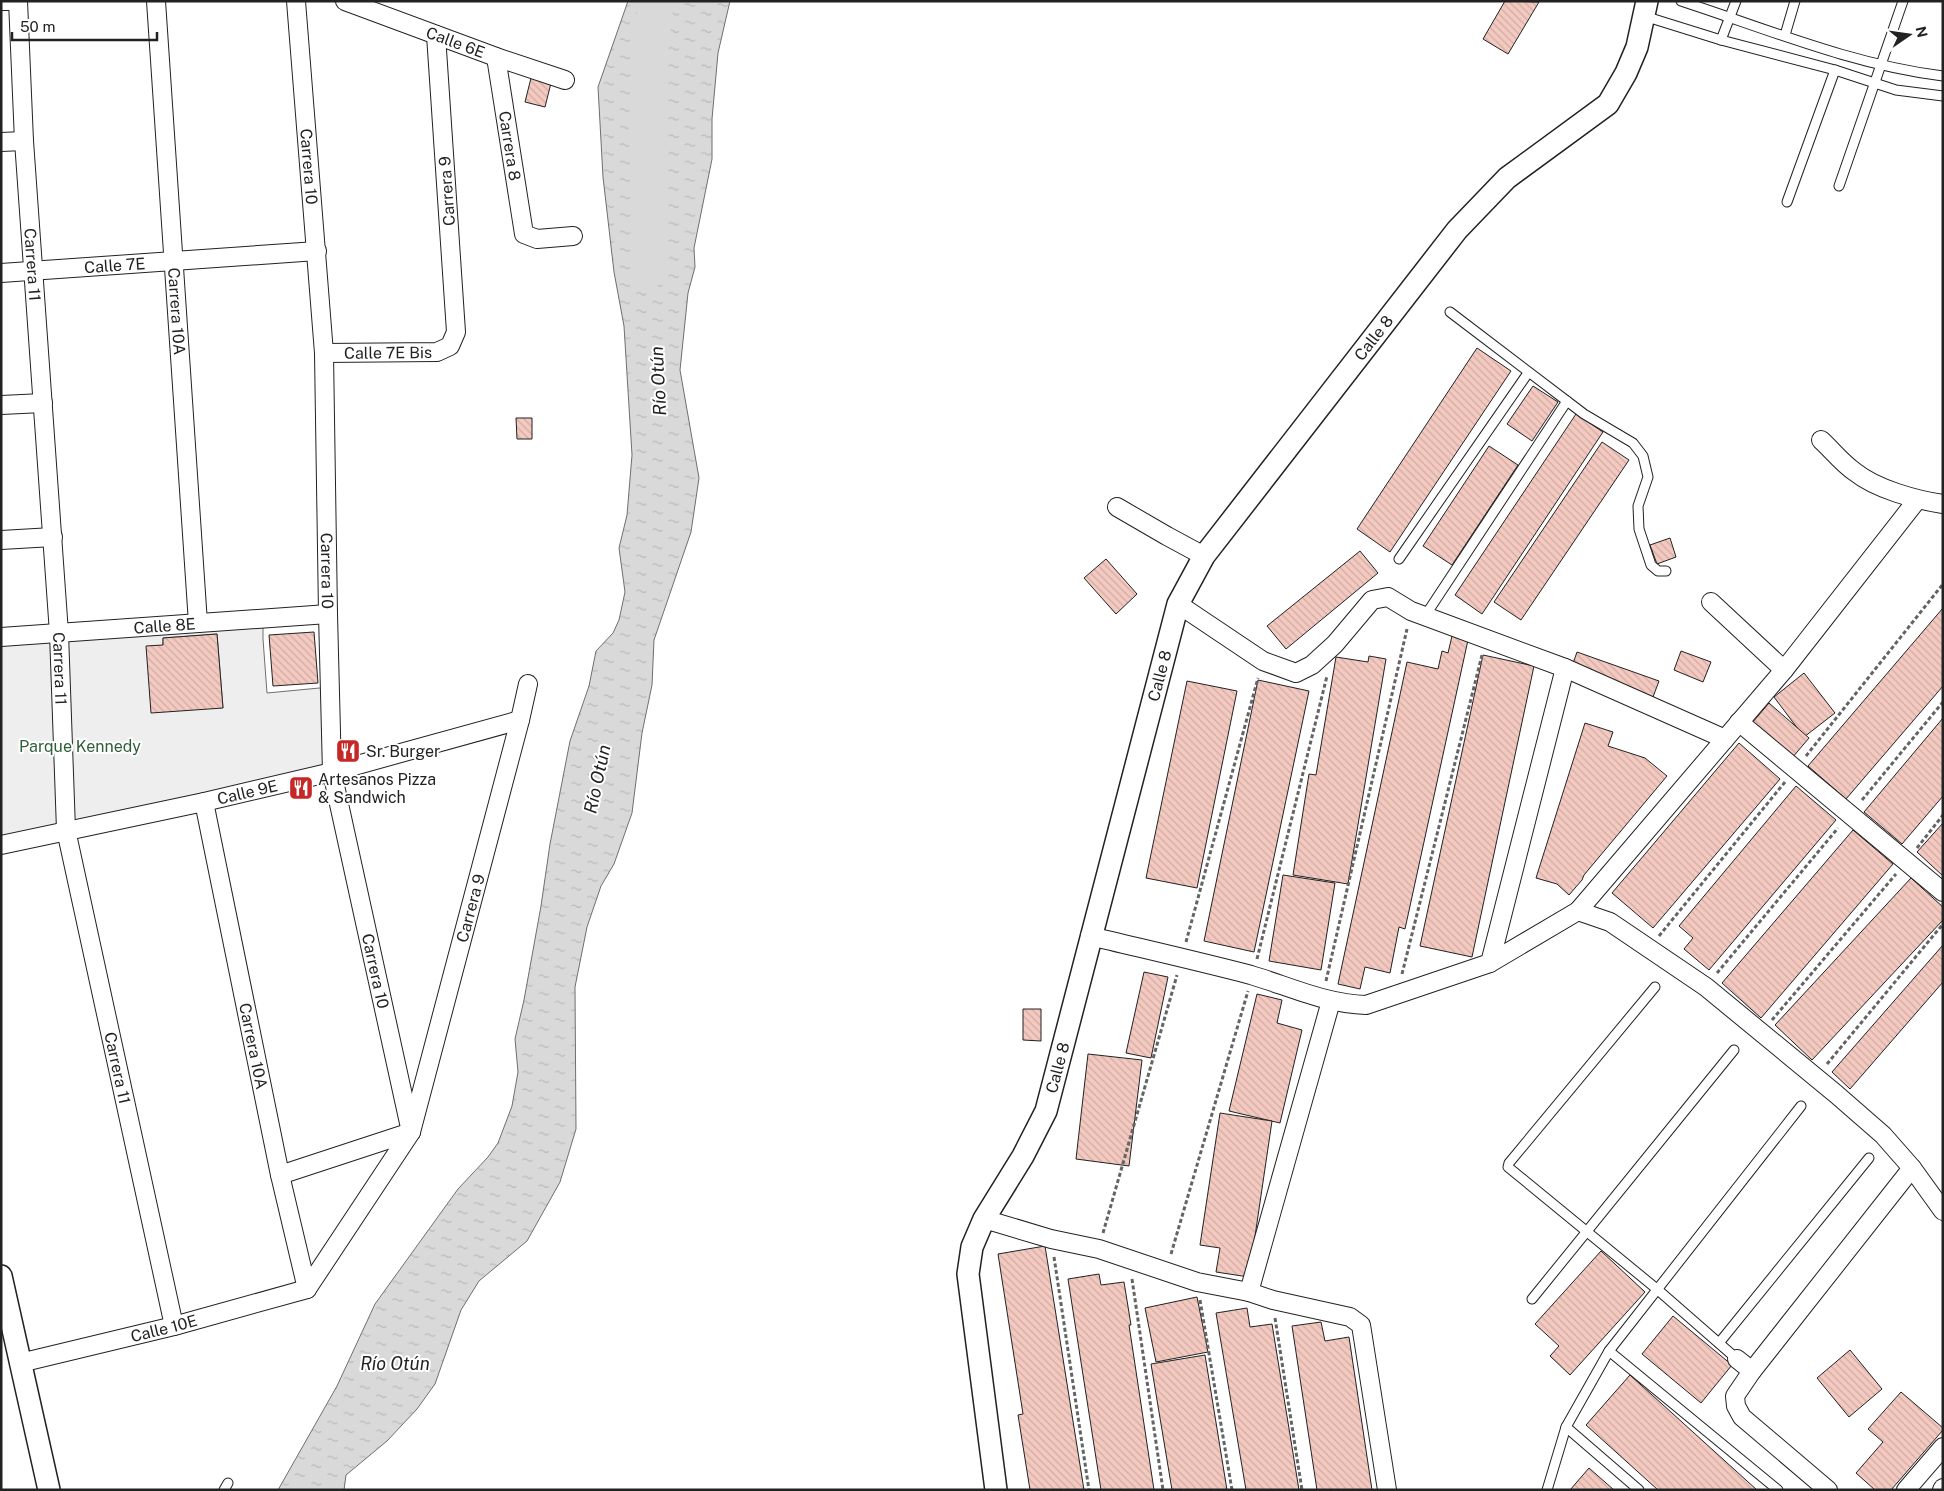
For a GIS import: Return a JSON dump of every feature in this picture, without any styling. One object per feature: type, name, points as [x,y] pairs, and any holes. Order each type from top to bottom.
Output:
[{"type":"street","points":[[1,1],[18,1]]},
{"type":"street","name":"Carrera 11","points":[[18,1],[24,141],[59,633],[66,830],[174,1326]]},
{"type":"street","name":"Carrera 10A","points":[[156,1],[198,623]]},
{"type":"street","name":"Carrera 10","points":[[296,1],[324,352],[332,772],[411,1132]]},
{"type":"street","name":"Calle 6E","points":[[345,1],[496,57],[565,80]]},
{"type":"street","name":"Calle 8","points":[[996,1490],[968,1274],[972,1247],[984,1219],[1022,1156],[1046,1111],[1090,936],[1178,604],[1204,556],[1457,230],[1507,178],[1608,104],[1626,73],[1637,47],[1645,9]]},
{"type":"street","name":"Carrera 9","points":[[436,35],[456,332],[450,346]]},
{"type":"street","name":"Carrera 8","points":[[496,57],[524,234],[537,239],[572,236]]},
{"type":"street","points":[[1,142],[24,141]]},
{"type":"street","name":"Calle 7E","points":[[1,273],[316,251]]},
{"type":"street","name":"Calle 7E Bis","points":[[324,352],[437,352],[450,346]]},
{"type":"street","points":[[1,405],[43,403]]},
{"type":"street","points":[[1821,440],[1855,473],[1871,482],[1917,500],[1943,504]]},
{"type":"street","points":[[1090,936],[1191,960],[1349,1004],[1366,1005],[1490,963],[1578,911],[1784,670],[1917,500]]},
{"type":"street","points":[[1117,506],[1166,536],[1204,556]]},
{"type":"street","points":[[1,540],[53,537]]},
{"type":"street","points":[[1178,604],[1263,661],[1296,673],[1312,665],[1335,644],[1372,600],[1388,597],[1418,614],[1565,668],[1726,739]]},
{"type":"street","points":[[1711,602],[1784,670]]},
{"type":"street","name":"Calle 8E","points":[[1,637],[328,614]]},
{"type":"street","points":[[1490,963],[1565,668]]},
{"type":"street","name":"Carrera 9","points":[[307,1289],[411,1132],[528,684]]},
{"type":"street","name":"Calle 9E","points":[[1,845],[204,802],[332,772],[520,720]]},
{"type":"street","points":[[1739,722],[1943,892]]},
{"type":"street","name":"Carrera 10A","points":[[204,802],[280,1175],[307,1289]]},
{"type":"street","points":[[1578,911],[1610,922],[1706,987],[1761,1032],[1883,1135],[1912,1168],[1943,1212]]},
{"type":"street","points":[[1249,1292],[1327,999]]},
{"type":"street","points":[[280,1175],[411,1132]]},
{"type":"street","points":[[1828,1490],[1742,1417],[1736,1406],[1735,1396],[1752,1371],[1912,1168]]},
{"type":"street","points":[[984,1219],[1052,1239],[1130,1258],[1197,1282],[1249,1292],[1273,1300],[1350,1317],[1362,1325],[1388,1490]]},
{"type":"street","points":[[1,1276],[49,1490]]},
{"type":"street","name":"Calle 10E","points":[[20,1363],[174,1326],[307,1289]]},
{"type":"street","points":[[1737,1359],[1752,1371]]},
{"type":"street","points":[[1906,1490],[1943,1447]]},
{"type":"lane","points":[[1681,1],[1729,19],[1881,66],[1943,76]]},
{"type":"lane","points":[[1721,40],[1736,1]]},
{"type":"lane","points":[[1784,35],[1795,1]]},
{"type":"lane","points":[[1839,186],[1903,1]]},
{"type":"lane","points":[[1645,9],[1721,40],[1835,70],[1896,90],[1943,96]]},
{"type":"lane","points":[[1787,202],[1835,70]]},
{"type":"lane","points":[[1450,312],[1568,402],[1634,443],[1643,456],[1648,476],[1638,506],[1639,529],[1651,565],[1658,571],[1666,571]]},
{"type":"lane","points":[[1399,559],[1528,373]]},
{"type":"lane","points":[[1418,614],[1568,402]]},
{"type":"lane","points":[[1655,987],[1509,1162],[1508,1167],[1658,1290],[1737,1359]]},
{"type":"lane","points":[[1532,1299],[1734,1050]]},
{"type":"lane","points":[[1547,1490],[1566,1427],[1609,1351],[1801,1106]]},
{"type":"lane","points":[[1719,1343],[1869,1158]]},
{"type":"lane","points":[[1609,1351],[1778,1490]]},
{"type":"lane","points":[[1566,1427],[1639,1490]]},
{"type":"path","points":[[1327,999],[1418,614]]},
{"type":"path","points":[[1397,995],[1486,640]]},
{"type":"path","points":[[1706,987],[1943,702]]},
{"type":"path","points":[[1761,1032],[1906,862],[1943,815]]},
{"type":"path","points":[[1816,1078],[1943,924]]},
{"type":"path","points":[[1052,1239],[1090,1490]]},
{"type":"path","points":[[1130,1258],[1163,1490]]},
{"type":"path","points":[[1197,1282],[1232,1490]]},
{"type":"path","points":[[1273,1300],[1302,1490]]},
{"type":"green space","name":"Parque Kennedy","points":[[263,620],[267,693],[330,687],[332,772],[1,845],[1,637]],"holes":[[[217,634],[223,708],[163,645],[163,638]]]},
{"type":"water","name":"Río Otún","points":[[628,1],[650,1],[639,35],[633,134],[638,216],[648,224],[654,212],[657,199],[660,170],[661,1],[730,1],[718,53],[712,119],[712,159],[694,248],[695,267],[688,293],[680,370],[699,478],[691,532],[654,640],[652,685],[642,733],[632,813],[614,864],[601,886],[587,927],[575,987],[576,1129],[560,1182],[527,1241],[479,1281],[461,1310],[435,1384],[417,1409],[387,1441],[346,1475],[344,1490],[278,1490],[337,1386],[375,1304],[458,1189],[488,1157],[498,1143],[512,1106],[518,1072],[515,1039],[524,1000],[550,844],[570,741],[589,686],[596,651],[613,633],[619,620],[625,592],[619,548],[627,515],[632,455],[624,326],[614,272],[603,177],[598,87]]},
{"type":"building","points":[[1505,1],[1539,2],[1508,54],[1483,39]]},
{"type":"building","points":[[531,78],[551,83],[545,107],[525,102]]},
{"type":"building","points":[[1477,348],[1511,371],[1390,552],[1357,529]]},
{"type":"building","points":[[1533,386],[1558,402],[1532,441],[1507,424]]},
{"type":"building","points":[[1576,414],[1603,432],[1482,614],[1455,595]]},
{"type":"building","points":[[516,418],[532,418],[532,439],[517,439]]},
{"type":"building","points":[[1602,442],[1629,460],[1521,620],[1494,602]]},
{"type":"building","points":[[1489,446],[1518,465],[1452,565],[1423,546]]},
{"type":"building","points":[[1670,538],[1676,557],[1657,564],[1650,545]]},
{"type":"building","points":[[1360,551],[1378,573],[1286,649],[1267,626]]},
{"type":"building","points":[[1106,559],[1137,594],[1116,614],[1084,578]]},
{"type":"building","points":[[1943,608],[1943,686],[1846,799],[1808,766]]},
{"type":"building","points":[[314,632],[318,683],[273,686],[269,635]]},
{"type":"building","points":[[217,634],[223,708],[151,713],[146,646],[163,645],[163,638]]},
{"type":"building","points":[[1452,636],[1468,640],[1405,929],[1399,927],[1390,973],[1365,967],[1360,989],[1338,984],[1407,662],[1438,669],[1442,651],[1448,653]]},
{"type":"building","points":[[1681,651],[1711,662],[1703,682],[1674,670]]},
{"type":"building","points":[[1577,652],[1659,681],[1653,697],[1571,669]]},
{"type":"building","points":[[1483,655],[1534,666],[1472,957],[1420,946]]},
{"type":"building","points":[[1369,656],[1386,659],[1348,884],[1293,875],[1309,774],[1316,775],[1336,657],[1368,662]]},
{"type":"building","points":[[1804,673],[1835,713],[1804,737],[1774,697]]},
{"type":"building","points":[[1258,680],[1309,691],[1254,952],[1204,941]]},
{"type":"building","points":[[1187,681],[1237,691],[1197,888],[1146,878]]},
{"type":"building","points":[[1769,703],[1809,738],[1792,758],[1752,723]]},
{"type":"building","points":[[1943,718],[1943,796],[1902,844],[1864,812]]},
{"type":"building","points":[[1585,723],[1613,732],[1608,746],[1645,758],[1667,776],[1569,895],[1557,884],[1536,878]]},
{"type":"building","points":[[1739,743],[1780,779],[1653,928],[1612,893]]},
{"type":"building","points":[[1796,786],[1836,820],[1709,970],[1684,949],[1693,938],[1679,926]]},
{"type":"building","points":[[1943,823],[1943,876],[1917,852]]},
{"type":"building","points":[[1853,830],[1893,864],[1761,1018],[1722,983]]},
{"type":"building","points":[[1283,875],[1335,883],[1321,970],[1269,961]]},
{"type":"building","points":[[1911,878],[1943,907],[1943,920],[1812,1060],[1775,1025]]},
{"type":"building","points":[[1943,945],[1943,982],[1850,1089],[1832,1072]]},
{"type":"building","points":[[1144,972],[1168,977],[1151,1058],[1126,1053]]},
{"type":"building","points":[[1257,994],[1282,1000],[1277,1023],[1302,1030],[1280,1123],[1229,1111]]},
{"type":"building","points":[[1023,1009],[1041,1009],[1041,1041],[1023,1040]]},
{"type":"building","points":[[1088,1054],[1142,1060],[1129,1166],[1076,1159]]},
{"type":"building","points":[[1220,1113],[1272,1121],[1249,1277],[1216,1272],[1220,1248],[1200,1245]]},
{"type":"building","points":[[1045,1246],[1084,1490],[1030,1490],[1018,1415],[1023,1414],[998,1254]]},
{"type":"building","points":[[1601,1251],[1645,1292],[1570,1375],[1550,1356],[1559,1346],[1535,1324]]},
{"type":"building","points":[[1099,1274],[1101,1285],[1124,1282],[1154,1490],[1101,1490],[1068,1279]]},
{"type":"building","points":[[1197,1297],[1208,1352],[1156,1362],[1145,1308]]},
{"type":"building","points":[[1247,1308],[1250,1327],[1272,1324],[1299,1490],[1246,1490],[1216,1313]]},
{"type":"building","points":[[1673,1316],[1732,1365],[1701,1403],[1642,1354]]},
{"type":"building","points":[[1321,1322],[1325,1341],[1349,1337],[1372,1490],[1317,1490],[1292,1326]]},
{"type":"building","points":[[1850,1350],[1882,1389],[1849,1417],[1817,1378]]},
{"type":"building","points":[[1205,1355],[1227,1490],[1172,1490],[1151,1364]]},
{"type":"building","points":[[1630,1375],[1757,1490],[1658,1490],[1586,1425]]},
{"type":"building","points":[[1901,1392],[1943,1430],[1891,1490],[1875,1490],[1856,1473],[1883,1442],[1868,1429]]},
{"type":"building","points":[[1589,1468],[1614,1490],[1570,1490]]},
{"type":"waterway","name":"Río Otún","points":[[652,269],[646,129],[649,69],[656,1]]},
{"type":"place","name":"Sr. Burger","points":[[348,751]]},
{"type":"place","name":"Artesanos Pizza & Sandwich","points":[[301,788]]}]
